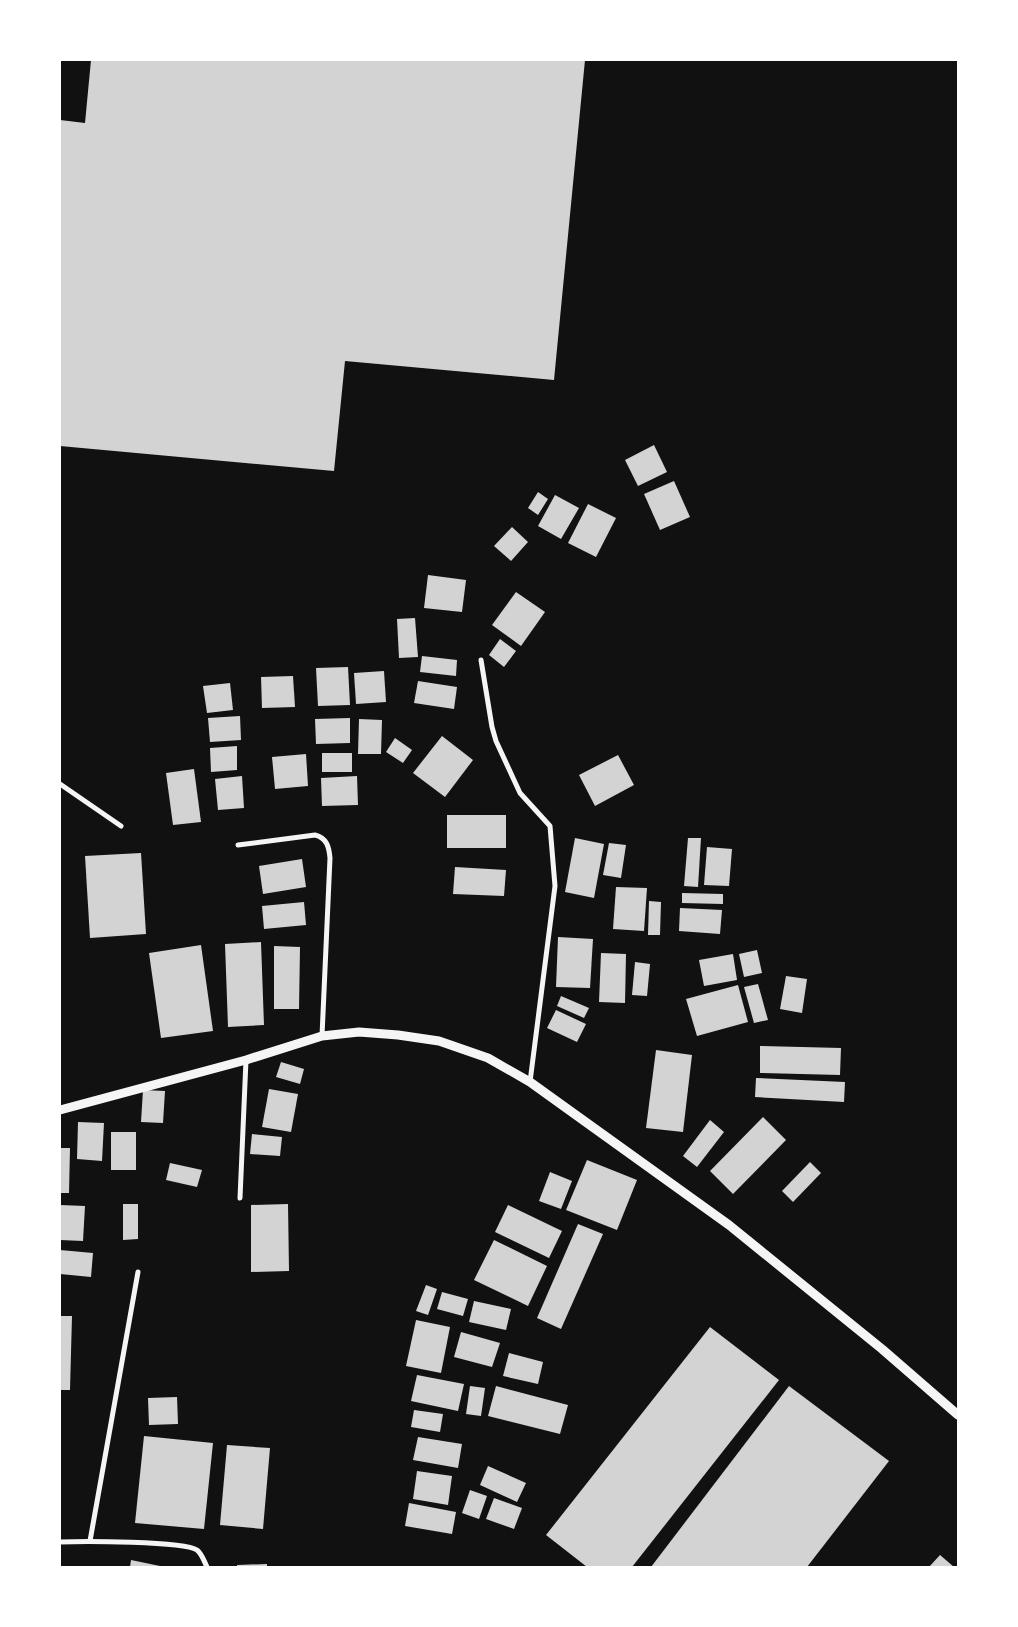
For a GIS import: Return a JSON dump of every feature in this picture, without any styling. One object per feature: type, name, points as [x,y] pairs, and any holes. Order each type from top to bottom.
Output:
[{"type":"street","points":[[481,660],[496,741],[520,793],[550,826],[555,886],[530,1082]]},
{"type":"street","points":[[60,784],[122,826]]},
{"type":"street","points":[[238,845],[315,835],[321,836],[327,843],[330,858],[322,1036]]},
{"type":"street","points":[[60,1110],[246,1060],[322,1036],[360,1032],[439,1041],[488,1058],[530,1082],[729,1225],[882,1349],[958,1415]]},
{"type":"street","points":[[240,1198],[246,1060]]},
{"type":"street","points":[[90,1541],[138,1272]]},
{"type":"street","points":[[60,1542],[90,1541],[174,1546],[196,1550],[202,1557],[206,1567]]},
{"type":"building","points":[[91,60],[585,60],[554,380],[345,361],[334,471],[60,446],[60,120],[85,123]]},
{"type":"building","points":[[654,445],[667,472],[638,486],[625,460]]},
{"type":"building","points":[[674,481],[690,517],[660,530],[644,494]]},
{"type":"building","points":[[538,492],[548,499],[538,515],[528,508]]},
{"type":"building","points":[[555,495],[579,508],[561,539],[538,526]]},
{"type":"building","points":[[588,504],[616,518],[596,557],[568,543]]},
{"type":"building","points":[[512,527],[528,542],[511,561],[494,546]]},
{"type":"building","points":[[428,575],[466,580],[462,612],[424,608]]},
{"type":"building","points":[[516,592],[545,612],[521,646],[492,625]]},
{"type":"building","points":[[415,618],[418,657],[399,658],[397,619]]},
{"type":"building","points":[[500,639],[516,651],[504,667],[489,655]]},
{"type":"building","points":[[422,656],[457,660],[456,676],[420,672]]},
{"type":"building","points":[[348,667],[350,705],[318,706],[316,668]]},
{"type":"building","points":[[384,671],[386,702],[356,704],[354,673]]},
{"type":"building","points":[[293,676],[295,707],[262,708],[261,677]]},
{"type":"building","points":[[418,681],[457,687],[454,709],[414,703]]},
{"type":"building","points":[[230,683],[233,710],[207,713],[203,686]]},
{"type":"building","points":[[240,716],[241,740],[210,742],[208,718]]},
{"type":"building","points":[[350,718],[350,743],[316,744],[315,719]]},
{"type":"building","points":[[359,719],[382,720],[381,754],[358,754]]},
{"type":"building","points":[[442,736],[473,760],[445,797],[413,773]]},
{"type":"building","points":[[395,738],[412,750],[403,763],[386,752]]},
{"type":"building","points":[[237,746],[237,770],[211,772],[210,748]]},
{"type":"building","points":[[322,753],[352,753],[352,772],[322,772]]},
{"type":"building","points":[[306,754],[308,786],[275,789],[272,757]]},
{"type":"building","points":[[618,755],[634,785],[595,806],[579,775]]},
{"type":"building","points":[[194,769],[201,822],[173,825],[166,773]]},
{"type":"building","points":[[242,776],[244,808],[218,810],[215,779]]},
{"type":"building","points":[[357,776],[358,805],[322,806],[321,778]]},
{"type":"building","points":[[447,815],[506,815],[506,848],[447,848]]},
{"type":"building","points":[[575,838],[604,844],[594,898],[565,892]]},
{"type":"building","points":[[688,838],[701,838],[698,887],[684,886]]},
{"type":"building","points":[[609,843],[626,845],[621,878],[603,875]]},
{"type":"building","points":[[707,847],[732,849],[729,886],[704,885]]},
{"type":"building","points":[[141,853],[146,934],[90,938],[85,856]]},
{"type":"building","points":[[302,859],[306,887],[263,894],[259,866]]},
{"type":"building","points":[[455,867],[506,870],[504,896],[453,894]]},
{"type":"building","points":[[616,887],[647,888],[644,931],[613,929]]},
{"type":"building","points":[[682,893],[723,894],[723,904],[682,903]]},
{"type":"building","points":[[649,901],[661,902],[660,935],[648,935]]},
{"type":"building","points":[[304,902],[306,925],[264,929],[262,906]]},
{"type":"building","points":[[680,908],[722,910],[720,934],[679,931]]},
{"type":"building","points":[[558,937],[593,939],[590,988],[556,987]]},
{"type":"building","points":[[261,942],[264,1025],[228,1027],[225,944]]},
{"type":"building","points":[[201,945],[213,1031],[161,1038],[149,953]]},
{"type":"building","points":[[274,946],[300,947],[299,1009],[274,1009]]},
{"type":"building","points":[[757,950],[762,973],[744,977],[739,954]]},
{"type":"building","points":[[601,953],[626,954],[625,1003],[599,1002]]},
{"type":"building","points":[[733,954],[737,980],[704,986],[699,960]]},
{"type":"building","points":[[635,962],[650,964],[647,996],[632,995]]},
{"type":"building","points":[[786,976],[807,979],[802,1013],[780,1009]]},
{"type":"building","points":[[758,984],[768,1020],[754,1023],[744,987]]},
{"type":"building","points":[[738,985],[748,1022],[697,1036],[686,999]]},
{"type":"building","points":[[561,996],[589,1008],[584,1018],[557,1006]]},
{"type":"building","points":[[556,1010],[586,1024],[577,1042],[547,1028]]},
{"type":"building","points":[[760,1046],[841,1048],[840,1075],[760,1073]]},
{"type":"building","points":[[656,1050],[692,1055],[683,1132],[646,1128]]},
{"type":"building","points":[[281,1062],[304,1069],[300,1084],[276,1077]]},
{"type":"building","points":[[756,1078],[845,1082],[844,1102],[755,1097]]},
{"type":"building","points":[[269,1089],[298,1094],[291,1132],[262,1127]]},
{"type":"building","points":[[143,1090],[165,1091],[163,1123],[141,1122]]},
{"type":"building","points":[[763,1117],[786,1140],[733,1194],[710,1171]]},
{"type":"building","points":[[710,1120],[724,1132],[697,1167],[683,1156]]},
{"type":"building","points":[[78,1122],[104,1123],[102,1161],[77,1159]]},
{"type":"building","points":[[111,1132],[136,1132],[136,1170],[111,1170]]},
{"type":"building","points":[[252,1134],[282,1137],[280,1156],[250,1154]]},
{"type":"building","points":[[60,1148],[70,1148],[69,1193],[60,1193]]},
{"type":"building","points":[[587,1160],[637,1180],[617,1230],[566,1210]]},
{"type":"building","points":[[810,1162],[821,1173],[793,1202],[782,1191]]},
{"type":"building","points":[[170,1163],[202,1170],[197,1187],[166,1180]]},
{"type":"building","points":[[550,1172],[572,1181],[561,1209],[539,1201]]},
{"type":"building","points":[[123,1204],[138,1204],[138,1239],[123,1240]]},
{"type":"building","points":[[288,1204],[289,1271],[251,1272],[251,1205]]},
{"type":"building","points":[[60,1205],[85,1206],[83,1241],[60,1240]]},
{"type":"building","points":[[508,1205],[562,1231],[549,1258],[495,1232]]},
{"type":"building","points":[[578,1224],[603,1234],[561,1329],[537,1318]]},
{"type":"building","points":[[494,1240],[547,1266],[528,1306],[474,1280]]},
{"type":"building","points":[[60,1250],[93,1253],[91,1277],[60,1274]]},
{"type":"building","points":[[426,1285],[437,1289],[428,1315],[416,1311]]},
{"type":"building","points":[[442,1292],[468,1299],[463,1316],[437,1309]]},
{"type":"building","points":[[474,1301],[511,1309],[506,1330],[469,1322]]},
{"type":"building","points":[[60,1316],[72,1316],[70,1390],[60,1390]]},
{"type":"building","points":[[416,1320],[450,1327],[441,1373],[406,1366]]},
{"type":"building","points":[[710,1327],[779,1380],[632,1567],[587,1567],[546,1535]]},
{"type":"building","points":[[461,1332],[500,1343],[492,1367],[454,1357]]},
{"type":"building","points":[[509,1353],[543,1362],[538,1384],[503,1376]]},
{"type":"building","points":[[417,1375],[464,1384],[458,1411],[411,1401]]},
{"type":"building","points":[[470,1386],[485,1388],[481,1416],[466,1414]]},
{"type":"building","points":[[496,1386],[568,1405],[560,1434],[488,1416]]},
{"type":"building","points":[[789,1386],[889,1461],[807,1567],[651,1567]]},
{"type":"building","points":[[177,1397],[178,1424],[149,1425],[148,1398]]},
{"type":"building","points":[[414,1410],[443,1414],[440,1432],[411,1427]]},
{"type":"building","points":[[144,1436],[213,1443],[204,1529],[135,1523]]},
{"type":"building","points":[[418,1437],[462,1444],[458,1468],[413,1460]]},
{"type":"building","points":[[227,1445],[270,1448],[263,1529],[220,1525]]},
{"type":"building","points":[[488,1466],[526,1483],[517,1502],[480,1485]]},
{"type":"building","points":[[417,1471],[452,1476],[448,1505],[413,1499]]},
{"type":"building","points":[[470,1490],[487,1496],[479,1519],[462,1513]]},
{"type":"building","points":[[494,1498],[522,1508],[514,1529],[486,1519]]},
{"type":"building","points":[[409,1503],[456,1512],[452,1534],[405,1526]]},
{"type":"building","points":[[940,1555],[954,1567],[929,1567]]},
{"type":"building","points":[[131,1560],[160,1566],[160,1567],[130,1567]]},
{"type":"building","points":[[267,1564],[267,1567],[237,1567],[237,1565]]}]
